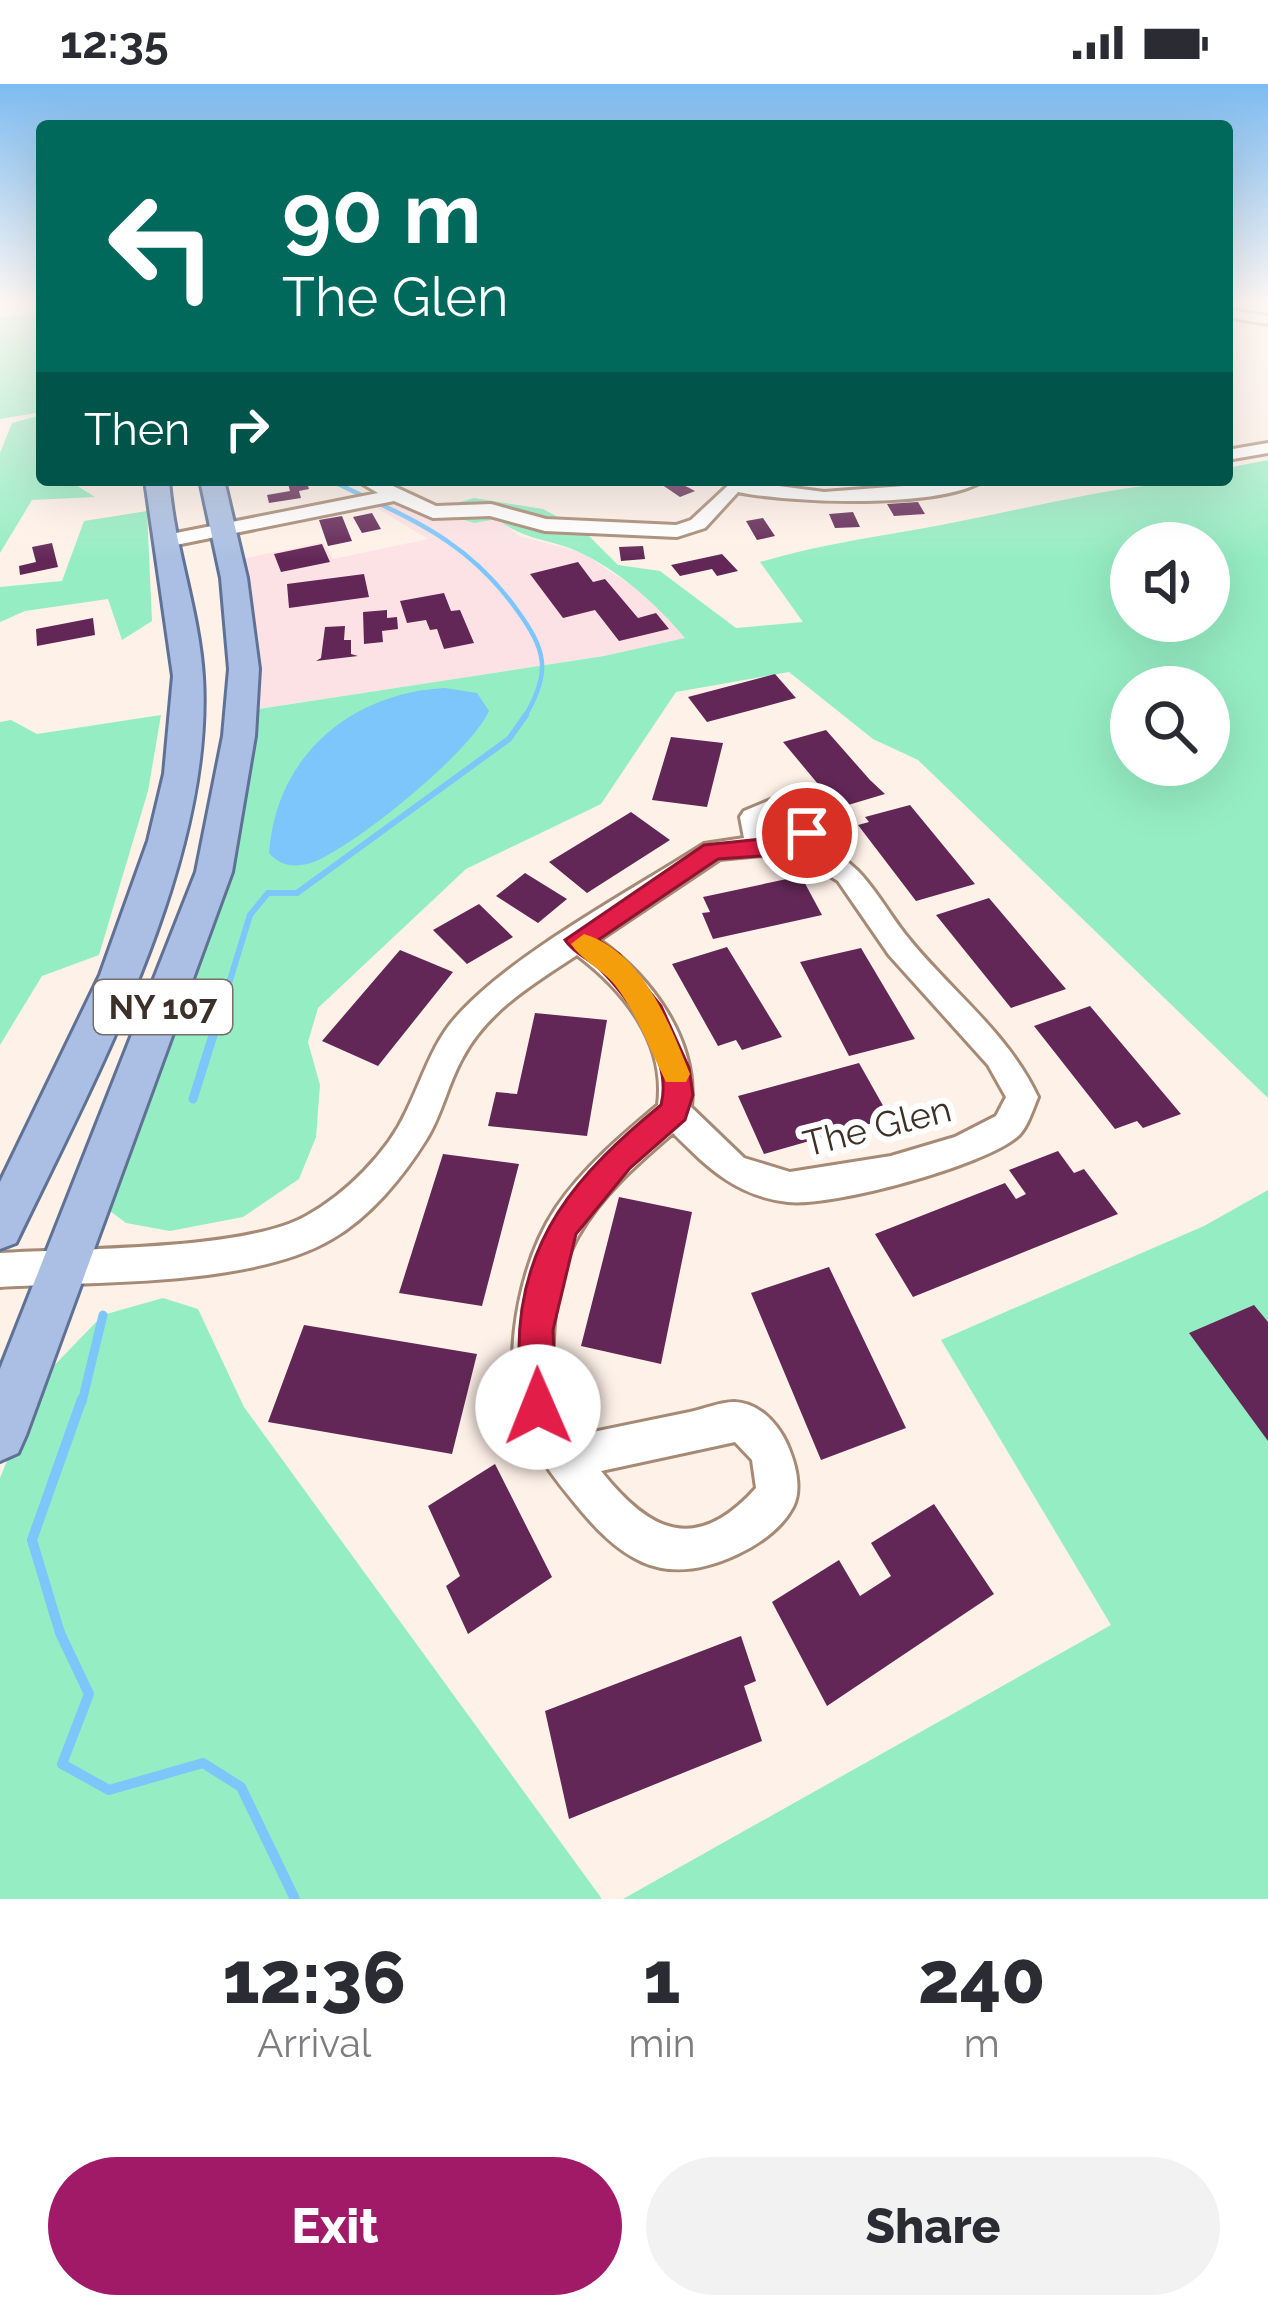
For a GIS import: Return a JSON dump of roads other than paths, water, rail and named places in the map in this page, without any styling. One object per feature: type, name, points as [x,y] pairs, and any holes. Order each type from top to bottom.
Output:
[{"type":"main road","name":"NY 107","points":[[0,1228],[136,932],[170,820],[188,690],[180,603],[158,486]]},
{"type":"main road","name":"NY 107","points":[[0,1435],[214,872],[239,736],[244,668],[234,578],[213,486]]},
{"type":"street","points":[[1233,454],[1268,448]]},
{"type":"street","points":[[166,541],[376,494],[433,512],[491,510],[545,525],[677,532],[698,524],[726,486]]},
{"type":"street","points":[[741,486],[769,495],[841,500],[934,486]]},
{"type":"street","name":"The Glen","points":[[0,1270],[202,1257],[272,1247],[321,1227],[385,1173],[418,1126],[448,1053],[466,1026],[521,975],[713,851],[778,846],[812,853],[848,876],[914,965],[1003,1062],[1022,1097],[1008,1126],[963,1149],[891,1171],[790,1187],[733,1170],[674,1112]]},
{"type":"street","points":[[564,1458],[736,1422],[764,1438],[773,1453],[777,1496],[764,1514],[724,1540],[665,1550],[638,1540],[564,1458],[538,1407],[536,1330],[563,1226],[598,1180],[674,1112],[679,1095],[675,1068],[651,1014],[609,961],[578,940]]},
{"type":"water","points":[[445,688],[477,693],[489,711],[436,773],[330,854],[311,863],[288,865],[269,853],[286,787],[324,736],[378,702]]},
{"type":"waterway","points":[[342,486],[433,532],[497,585],[527,624],[542,662],[539,687],[524,717]]},
{"type":"waterway","points":[[219,1016],[250,915],[268,893],[297,893],[509,739],[524,717]]},
{"type":"waterway","points":[[193,1099],[220,1013]]},
{"type":"waterway","points":[[82,1402],[103,1315]]},
{"type":"waterway","points":[[82,1399],[32,1540],[60,1633],[89,1694],[62,1764],[109,1790],[203,1763],[241,1787],[295,1899]]}]
